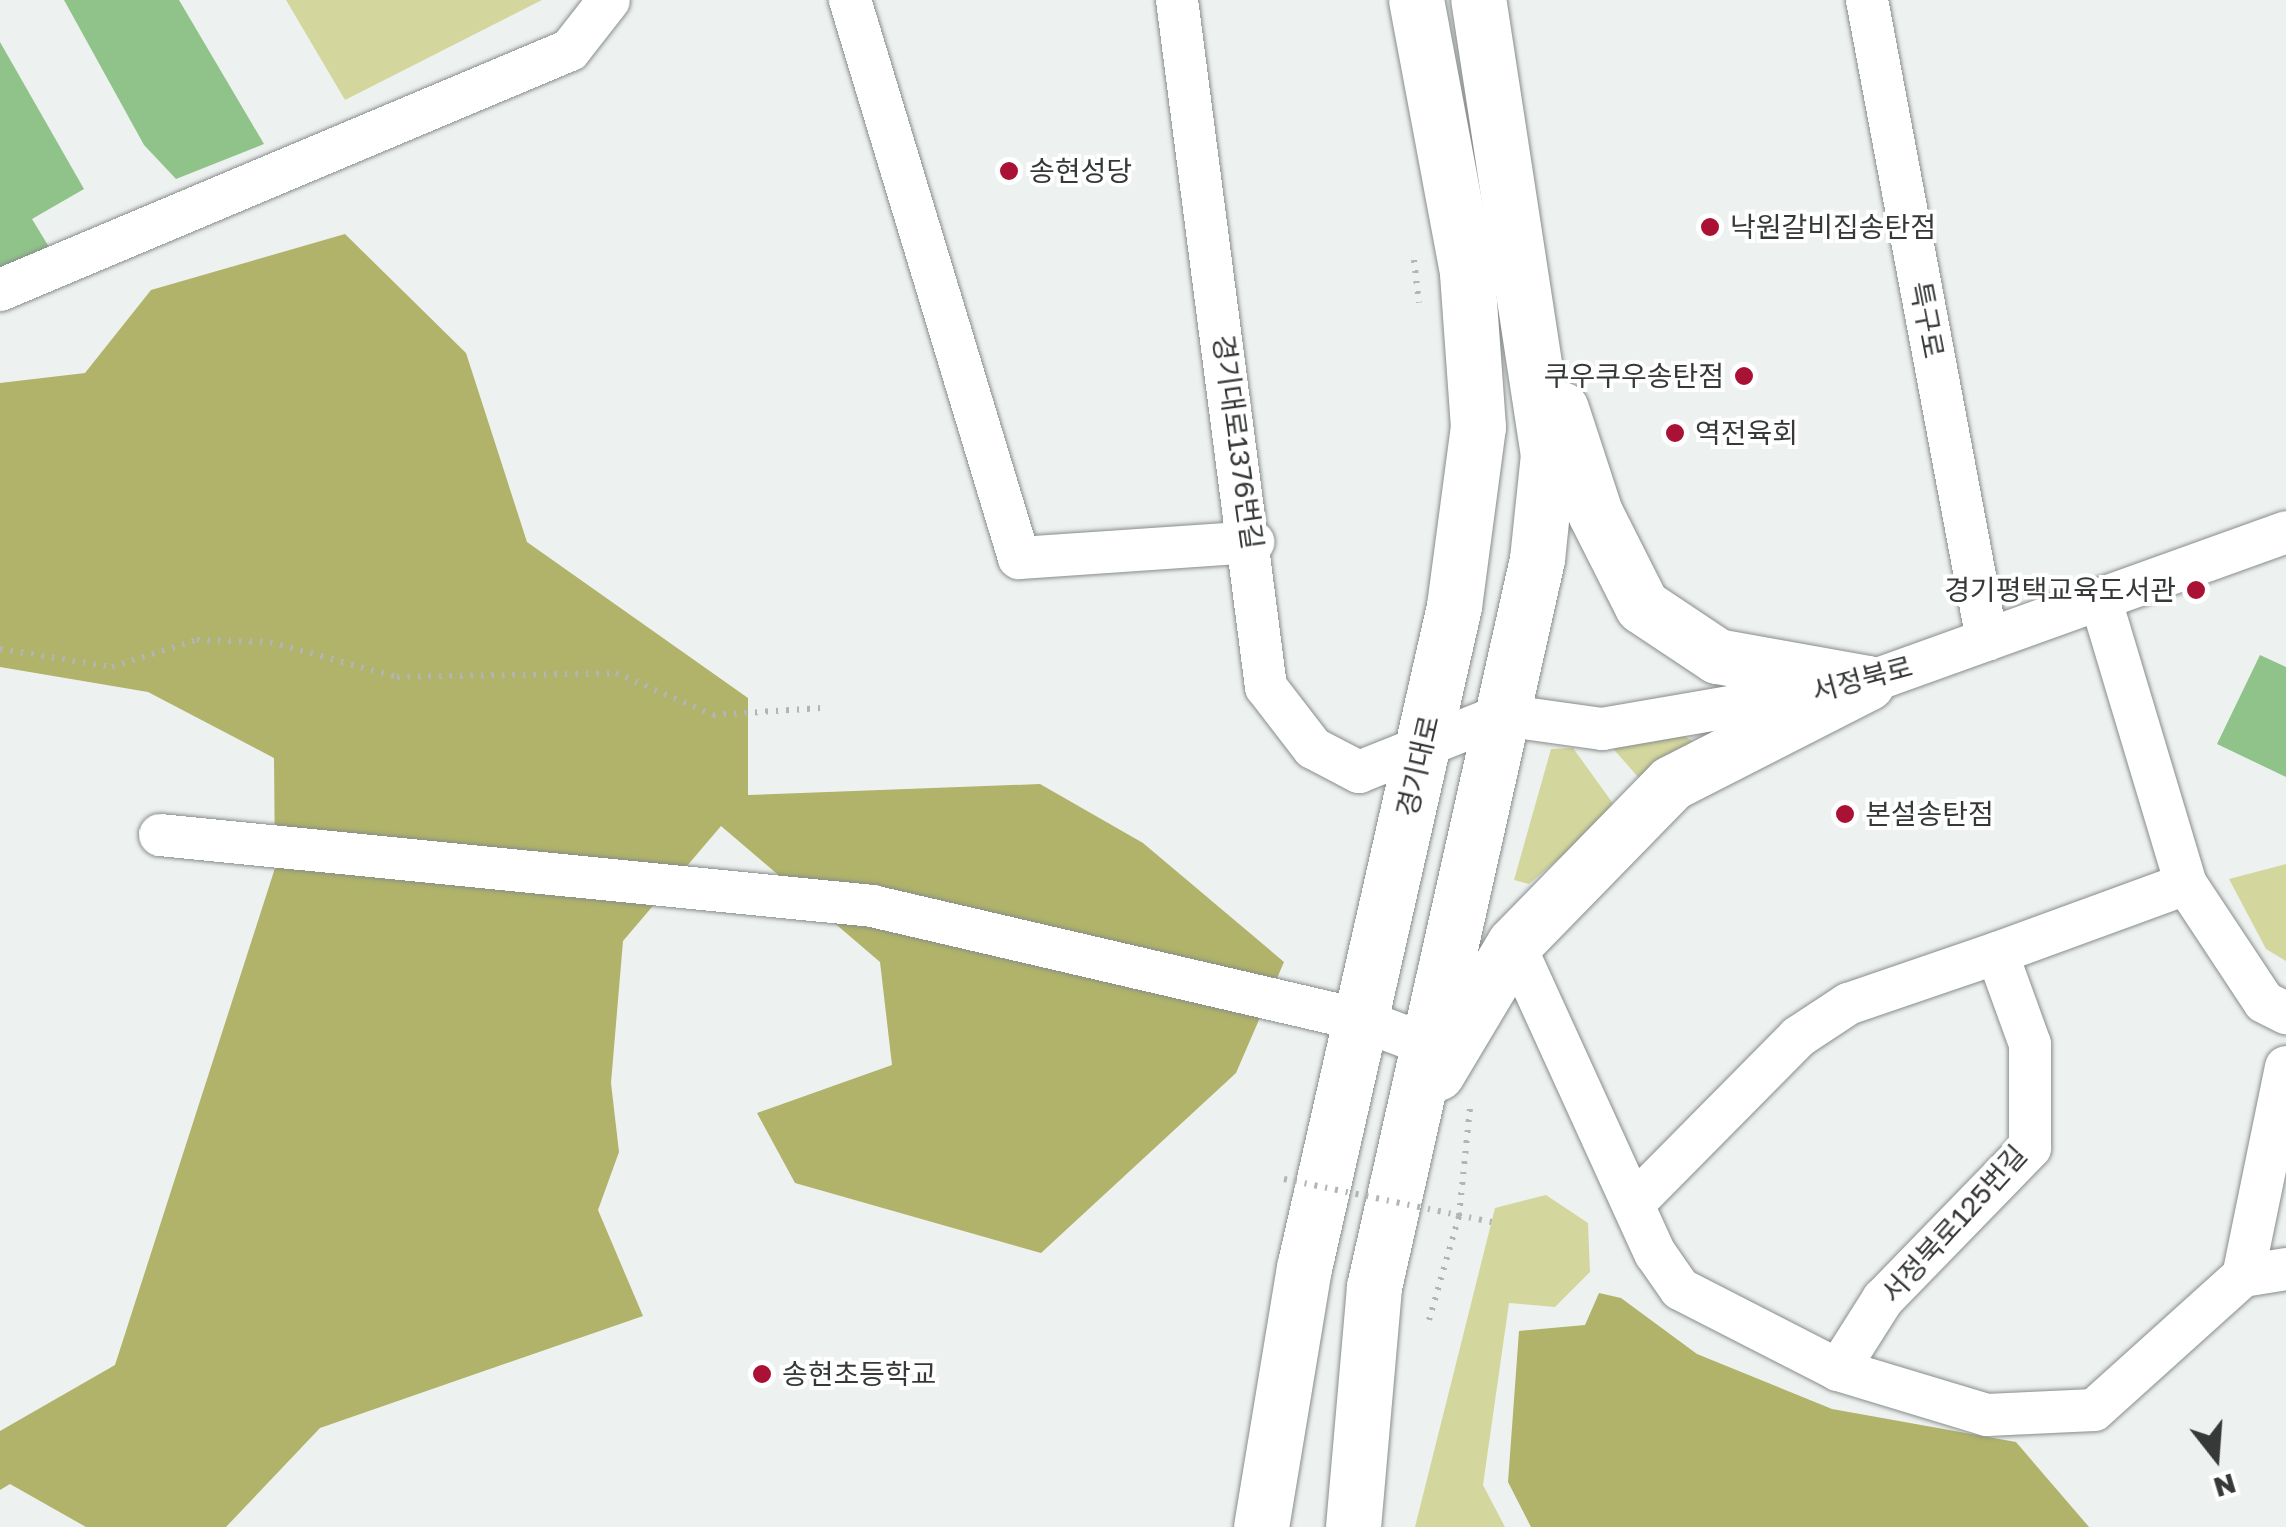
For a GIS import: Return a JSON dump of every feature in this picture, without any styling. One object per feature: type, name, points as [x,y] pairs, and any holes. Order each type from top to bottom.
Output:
[{"type":"main road","name":"경기대로","points":[[1261,1527],[1304,1268],[1454,606],[1478,427],[1467,272],[1416,0]]},
{"type":"main road","points":[[1353,1527],[1374,1287],[1537,559],[1548,455],[1538,366],[1478,0]]},
{"type":"main road","points":[[1538,366],[1642,606],[1717,656],[1867,683]]},
{"type":"main road","points":[[1412,1114],[1514,944],[1671,783],[1867,683]]},
{"type":"street","points":[[0,290],[570,50],[609,0]]},
{"type":"street","points":[[850,0],[1019,558],[1253,542]]},
{"type":"street","name":"경기대로1376번길","points":[[1176,0],[1253,542],[1266,686],[1313,748],[1358,772],[1423,741]]},
{"type":"street","name":"특구로","points":[[1867,0],[1987,640]]},
{"type":"street","name":"서정북로","points":[[1423,741],[1502,716],[1602,728],[1867,683],[2286,532]]},
{"type":"street","points":[[2101,601],[2186,884],[2264,1002],[2286,1013]]},
{"type":"street","points":[[160,834],[872,906],[1360,1020],[1428,1045]]},
{"type":"street","points":[[1633,1204],[1798,1037],[1848,1004],[2186,884]]},
{"type":"street","points":[[1514,944],[1633,1204],[1680,1289],[1838,1370],[1987,1416],[2094,1410],[2243,1276],[2286,1269]]},
{"type":"street","name":"서정북로125번길","points":[[1838,1370],[1883,1300],[2030,1148],[2030,1044],[1997,953]]},
{"type":"street","points":[[2243,1276],[2286,1067]]},
{"type":"path","points":[[0,649],[112,667],[197,640],[270,642],[397,677],[616,673],[712,715],[822,708]]},
{"type":"path","points":[[1429,1320],[1458,1216],[1470,1106]]},
{"type":"path","points":[[1284,1179],[1492,1222]]},
{"type":"green space","points":[[286,0],[542,0],[345,100]]},
{"type":"green space","points":[[345,234],[466,353],[527,542],[748,698],[748,795],[1040,784],[1143,843],[1284,962],[1236,1073],[1041,1253],[795,1183],[757,1113],[892,1065],[880,962],[721,826],[623,941],[611,1083],[619,1152],[598,1210],[643,1316],[320,1428],[226,1527],[86,1527],[10,1484],[0,1490],[0,1431],[115,1365],[275,868],[274,758],[148,692],[0,667],[0,383],[85,373],[151,290]]},
{"type":"green space","points":[[1682,734],[1695,743],[1645,785],[1609,744]]},
{"type":"green space","points":[[1573,748],[1617,809],[1529,884],[1514,880],[1551,749]]},
{"type":"green space","points":[[2286,864],[2286,961],[2266,949],[2229,879]]},
{"type":"green space","points":[[1546,1195],[1588,1223],[1590,1272],[1555,1307],[1509,1303],[1483,1485],[1505,1527],[1415,1527],[1495,1208]]},
{"type":"green space","points":[[1599,1293],[1621,1298],[1697,1354],[1832,1409],[2016,1442],[2089,1527],[1531,1527],[1508,1482],[1519,1331],[1585,1325]]},
{"type":"building","points":[[64,0],[179,0],[264,144],[176,179],[144,145]]},
{"type":"building","points":[[0,42],[84,189],[32,219],[49,247],[0,271]]},
{"type":"building","points":[[2260,655],[2286,667],[2286,777],[2217,744]]},
{"type":"place","name":"송현성당","points":[[1009,171]]},
{"type":"place","name":"낙원갈비집송탄점","points":[[1710,227]]},
{"type":"place","name":"쿠우쿠우송탄점","points":[[1744,376]]},
{"type":"place","name":"역전육회","points":[[1675,433]]},
{"type":"place","name":"경기평택교육도서관","points":[[2196,590]]},
{"type":"place","name":"본설송탄점","points":[[1845,814]]},
{"type":"place","name":"송현초등학교","points":[[762,1374]]}]
